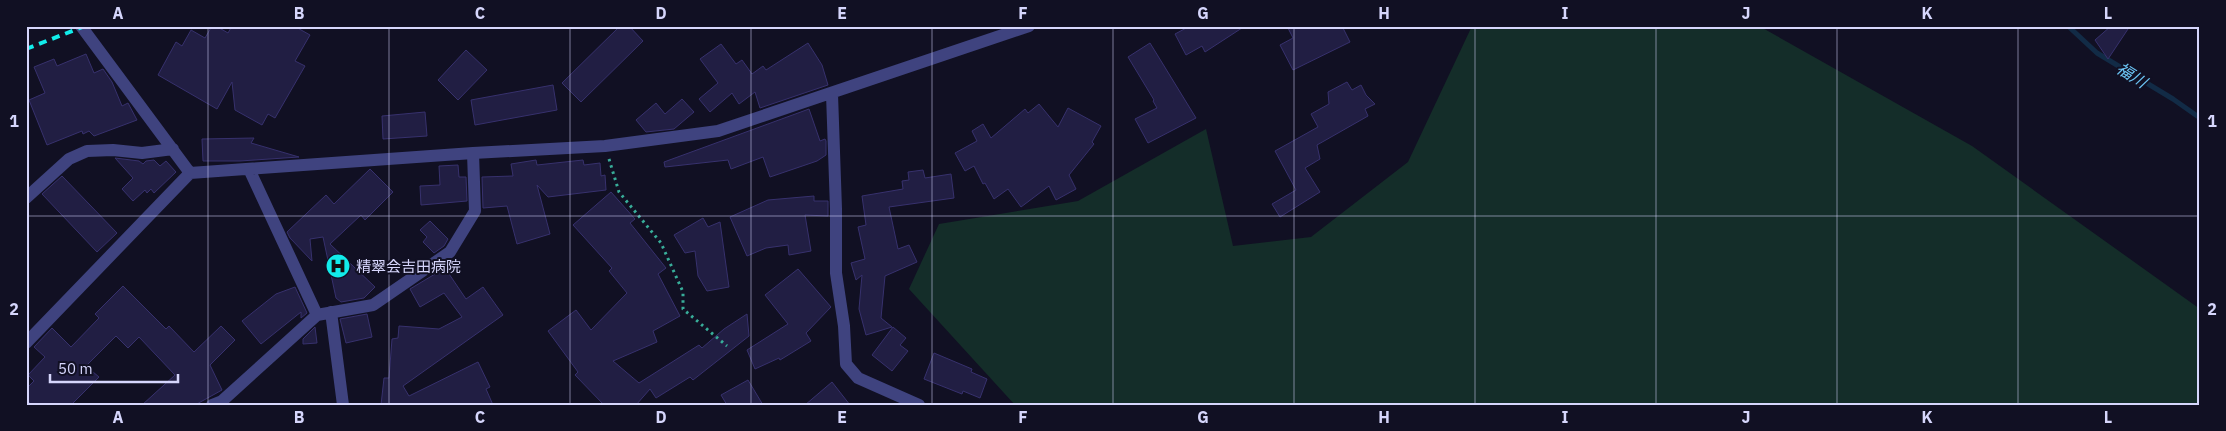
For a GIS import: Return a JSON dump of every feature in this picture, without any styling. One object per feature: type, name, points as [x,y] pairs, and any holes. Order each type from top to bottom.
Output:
[{"type":"street","points":[[81,26],[190,173]]},
{"type":"street","points":[[26,343],[190,173],[473,153],[605,146],[718,131],[1029,26]]},
{"type":"street","points":[[832,94],[836,273],[844,326],[846,364],[858,378],[920,405]]},
{"type":"street","points":[[26,198],[69,159],[87,151],[142,152],[173,149]]},
{"type":"street","points":[[212,405],[222,400],[317,315],[373,305],[450,252],[475,211],[473,153]]},
{"type":"street","points":[[249,169],[317,315]]},
{"type":"street","points":[[331,312],[343,405]]},
{"type":"path","points":[[605,146],[619,192],[660,243],[683,292],[683,309],[726,346]]},
{"type":"green space","points":[[1472,26],[1759,26],[1972,146],[2200,309],[2200,405],[1015,405],[909,289],[939,224],[1078,201],[1206,129],[1233,246],[1311,237],[1408,162]]},
{"type":"building","points":[[212,26],[216,26],[228,33],[232,26],[294,26],[310,35],[295,61],[305,66],[275,118],[268,114],[262,125],[235,110],[232,82],[217,109],[158,75],[176,42],[182,46],[191,30],[205,38]]},
{"type":"building","points":[[620,26],[629,26],[643,41],[581,102],[562,83]]},
{"type":"building","points":[[1190,26],[1245,26],[1205,52],[1202,46],[1186,55],[1175,34]]},
{"type":"building","points":[[1287,26],[1342,26],[1350,42],[1293,70],[1280,45],[1293,38]]},
{"type":"building","points":[[2111,26],[2130,26],[2108,59],[2095,40]]},
{"type":"building","points":[[808,43],[822,65],[828,85],[760,108],[755,92],[739,104],[732,93],[710,112],[699,99],[718,83],[700,59],[721,44],[736,64],[742,60],[752,74],[763,66],[766,70]]},
{"type":"building","points":[[1150,43],[1196,118],[1148,143],[1135,119],[1157,108],[1128,57]]},
{"type":"building","points":[[466,50],[487,70],[458,100],[438,80]]},
{"type":"building","points":[[86,54],[94,73],[103,69],[112,82],[122,106],[128,103],[137,120],[94,136],[89,131],[83,134],[82,131],[47,145],[29,100],[45,93],[34,67],[54,59],[57,66]]},
{"type":"building","points":[[1347,82],[1352,90],[1361,85],[1366,95],[1375,104],[1365,109],[1368,116],[1317,145],[1320,159],[1305,168],[1320,192],[1280,217],[1272,204],[1296,190],[1275,151],[1318,127],[1311,114],[1329,104],[1328,92]]},
{"type":"building","points":[[553,85],[557,110],[475,125],[471,100]]},
{"type":"building","points":[[682,99],[694,112],[674,129],[646,132],[636,120],[656,103],[665,114]]},
{"type":"building","points":[[1039,104],[1058,127],[1068,108],[1101,126],[1092,142],[1094,144],[1069,175],[1076,189],[1056,200],[1049,186],[1021,207],[1008,189],[994,199],[985,183],[983,184],[974,166],[965,171],[955,153],[977,141],[972,131],[983,124],[991,138],[1025,109],[1028,113]]},
{"type":"building","points":[[809,109],[820,141],[825,139],[826,141],[826,155],[817,161],[770,177],[763,157],[731,169],[728,160],[665,167],[664,162]]},
{"type":"building","points":[[425,112],[427,136],[383,139],[382,116]]},
{"type":"building","points":[[254,138],[251,143],[299,157],[240,161],[203,161],[202,139]]},
{"type":"building","points":[[115,158],[139,161],[143,164],[146,161],[154,160],[160,166],[166,161],[176,172],[154,193],[151,189],[147,193],[145,190],[133,201],[122,189],[133,178]]},
{"type":"building","points":[[536,160],[537,165],[583,160],[584,165],[600,163],[601,176],[605,175],[606,190],[548,197],[537,185],[550,234],[517,244],[507,206],[483,208],[482,177],[513,176],[511,164]]},
{"type":"building","points":[[458,165],[459,177],[466,177],[467,201],[421,205],[420,186],[440,185],[439,166]]},
{"type":"building","points":[[370,169],[393,192],[365,220],[361,215],[330,244],[375,287],[364,298],[341,302],[336,298],[323,237],[310,239],[312,261],[290,238],[287,232],[326,195],[334,204]]},
{"type":"building","points":[[923,170],[925,178],[951,174],[954,198],[889,207],[898,249],[909,245],[917,262],[885,276],[881,318],[892,327],[866,335],[859,309],[862,275],[856,280],[851,263],[865,259],[858,227],[866,225],[862,196],[903,189],[902,181],[909,180],[908,172]]},
{"type":"building","points":[[62,176],[117,233],[97,252],[42,194]]},
{"type":"building","points":[[611,192],[635,219],[630,223],[666,268],[658,274],[680,316],[653,331],[657,342],[613,361],[639,383],[699,345],[702,348],[724,329],[747,314],[749,336],[693,380],[690,377],[656,398],[650,389],[636,405],[604,405],[575,375],[578,372],[548,331],[576,310],[591,330],[627,293],[609,271],[612,268],[573,225]]},
{"type":"building","points":[[814,196],[814,201],[828,201],[828,216],[805,215],[811,251],[789,255],[788,245],[766,248],[747,256],[730,217],[768,200]]},
{"type":"building","points":[[703,218],[708,227],[720,222],[729,287],[707,291],[698,276],[695,251],[685,253],[674,235]]},
{"type":"building","points":[[430,221],[448,239],[444,246],[434,253],[423,242],[427,237],[420,230]]},
{"type":"building","points":[[445,268],[466,299],[483,287],[503,315],[403,386],[409,396],[478,362],[490,387],[486,389],[493,405],[381,405],[384,378],[389,378],[392,339],[398,338],[399,326],[439,329],[462,317],[444,293],[420,307],[410,289]]},
{"type":"building","points":[[798,269],[831,307],[806,333],[811,341],[780,360],[779,358],[755,369],[747,350],[788,324],[765,295]]},
{"type":"building","points":[[123,286],[166,329],[169,326],[194,352],[221,326],[235,340],[210,365],[222,390],[195,405],[142,405],[175,375],[139,337],[128,348],[116,336],[86,366],[99,377],[71,405],[32,405],[26,399],[26,389],[34,381],[28,375],[45,357],[34,347],[52,328],[71,347],[99,318],[95,314]]},
{"type":"building","points":[[295,287],[307,313],[301,318],[301,312],[261,344],[242,321],[276,294]]},
{"type":"building","points":[[367,314],[372,337],[346,343],[340,319]]},
{"type":"building","points":[[315,327],[317,343],[303,344],[303,339]]},
{"type":"building","points":[[893,327],[906,338],[900,345],[908,351],[892,371],[872,355]]},
{"type":"building","points":[[934,353],[972,369],[971,372],[987,379],[980,398],[963,391],[962,394],[924,379]]},
{"type":"building","points":[[748,380],[763,405],[727,405],[721,395]]},
{"type":"building","points":[[832,382],[850,405],[805,405]]},
{"type":"waterway","name":"福川","points":[[2068,26],[2097,53],[2173,99],[2200,118]]},
{"type":"railway","points":[[26,49],[85,26]]},
{"type":"place","name":"精翠会吉田病院","points":[[338,266]]}]
